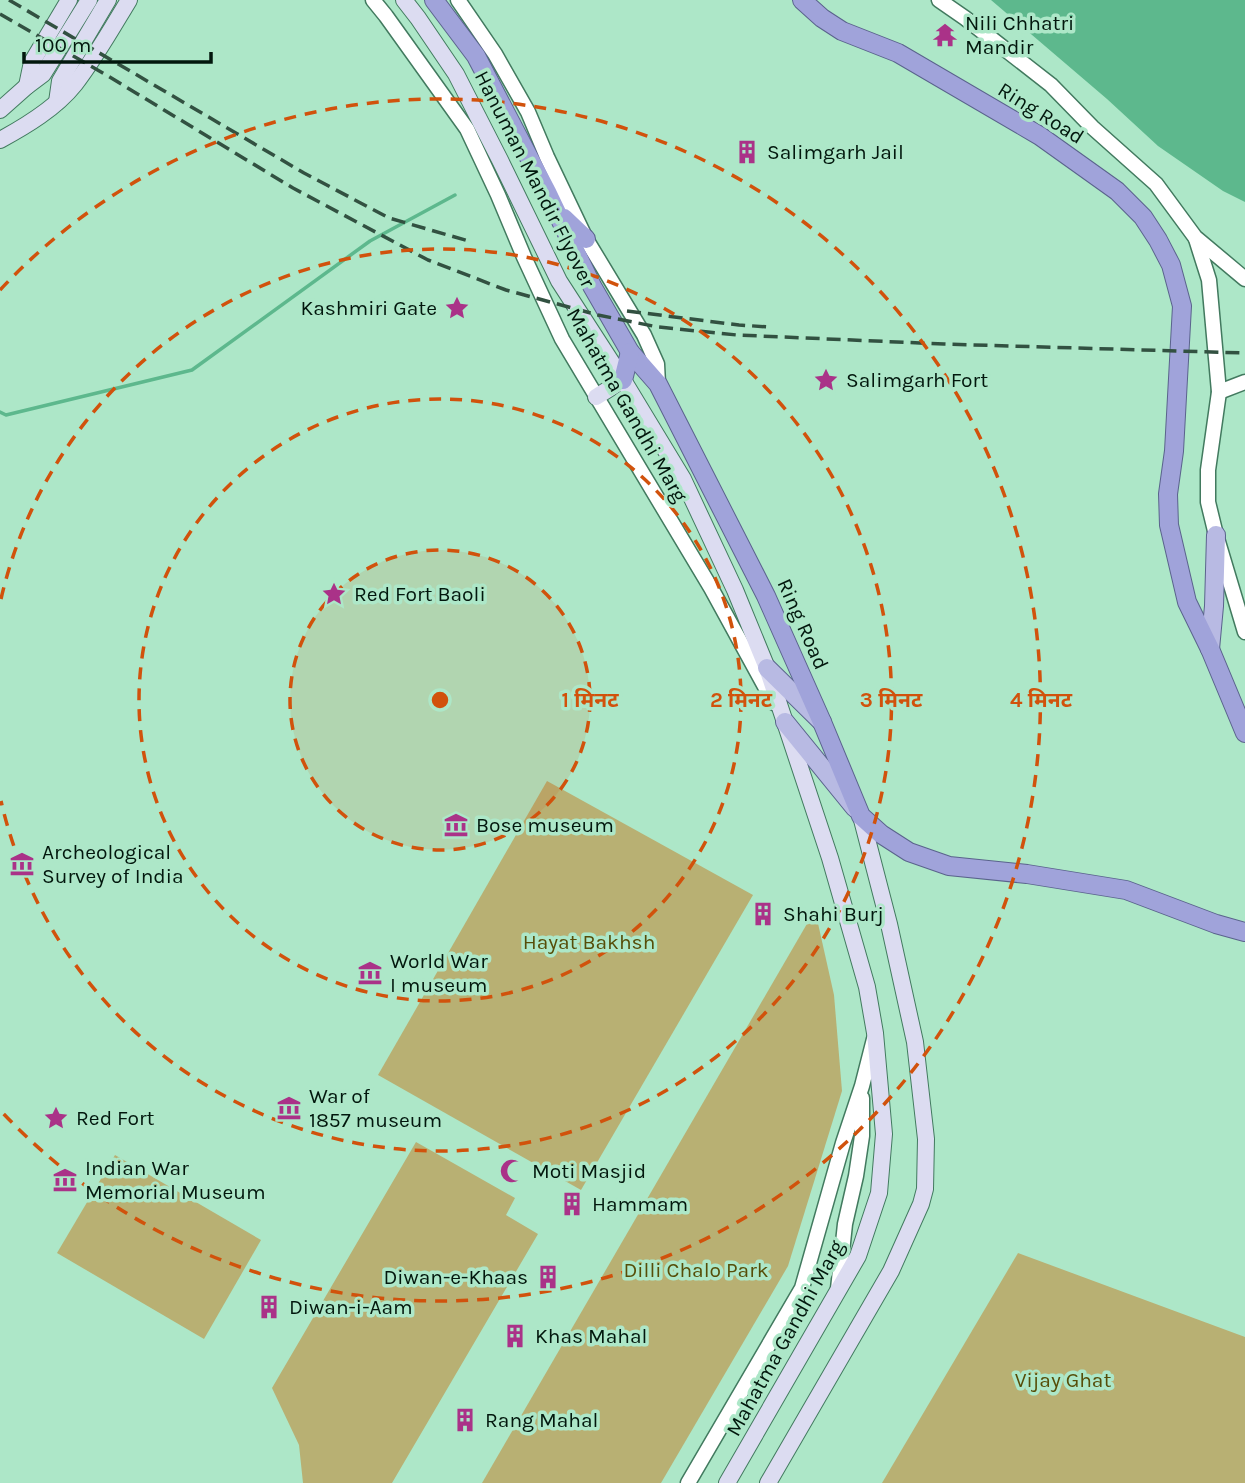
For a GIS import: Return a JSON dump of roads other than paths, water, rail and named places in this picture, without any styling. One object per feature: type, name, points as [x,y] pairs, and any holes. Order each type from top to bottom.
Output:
[{"type":"highway","name":"Hanuman Mandir Flyover","points":[[434,0],[476,56],[556,211]]},
{"type":"highway","name":"Ring Road","points":[[803,0],[822,18],[842,31],[898,53],[1040,136],[1117,191],[1143,216],[1158,240],[1171,265],[1182,306],[1174,451],[1168,494],[1169,525],[1187,602],[1245,733]]},
{"type":"highway","points":[[556,211],[586,239]]},
{"type":"highway","name":"Ring Road","points":[[556,211],[592,286],[630,352],[659,384],[766,596],[861,816],[881,834],[909,852],[949,866],[1027,874],[1126,890],[1216,924],[1245,932]]},
{"type":"highway","points":[[623,380],[630,352]]},
{"type":"main road","points":[[27,86],[32,62],[69,0]]},
{"type":"main road","points":[[0,110],[43,74],[89,0]]},
{"type":"main road","points":[[57,103],[60,81],[108,0]]},
{"type":"main road","points":[[0,140],[57,103],[74,85],[129,0]]},
{"type":"main road","name":"Hanuman Mandir Flyover","points":[[404,0],[456,74],[559,281],[623,380]]},
{"type":"main road","points":[[596,397],[623,380]]},
{"type":"main road","name":"Mahatma Gandhi Marg","points":[[623,380],[683,479],[735,590],[767,668],[830,858],[867,987],[875,1034],[884,1134],[879,1193],[858,1256],[727,1483]]},
{"type":"main road","points":[[1210,649],[1216,535]]},
{"type":"main road","points":[[767,668],[822,722]]},
{"type":"main road","points":[[768,1483],[891,1271],[925,1189],[926,1139],[915,1042],[889,924],[861,816],[785,722]]},
{"type":"street","name":"Mahatma Gandhi Marg","points":[[373,0],[467,129],[562,339],[710,588],[785,722]]},
{"type":"street","points":[[458,0],[495,54],[528,112],[586,239],[644,335],[657,364],[659,384]]},
{"type":"street","points":[[939,0],[1051,85],[1092,127],[1156,184],[1195,237],[1245,279]]},
{"type":"street","points":[[1195,237],[1209,280],[1219,392],[1208,470],[1208,502],[1245,632]]},
{"type":"street","points":[[1219,392],[1245,382]]},
{"type":"street","points":[[688,1483],[802,1288],[875,1034]]},
{"type":"street","points":[[838,1290],[845,1224],[862,1136],[862,1086]]},
{"type":"waterway","points":[[0,412],[6,415],[192,370],[370,241],[455,195]]},
{"type":"railway","points":[[9,0],[304,173],[389,218],[472,242]]},
{"type":"railway","points":[[0,14],[293,188],[428,260],[506,290],[598,315],[658,327],[737,335],[1245,353]]},
{"type":"railway","points":[[627,311],[769,327]]},
{"type":"place","name":"Nili Chhatri Mandir","points":[[945,35]]},
{"type":"place","name":"Salimgarh Jail","points":[[747,152]]},
{"type":"place","name":"Kashmiri Gate","points":[[457,308]]},
{"type":"place","name":"Salimgarh Fort","points":[[826,380]]},
{"type":"place","name":"Red Fort Baoli","points":[[334,594]]},
{"type":"place","name":"Bose museum","points":[[456,825]]},
{"type":"place","name":"Archeological Survey of India","points":[[22,864]]},
{"type":"place","name":"Shahi Burj","points":[[763,914]]},
{"type":"place","name":"World War I museum","points":[[370,973]]},
{"type":"place","name":"War of 1857 museum","points":[[289,1108]]},
{"type":"place","name":"Red Fort","points":[[56,1118]]},
{"type":"place","name":"Moti Masjid","points":[[512,1171]]},
{"type":"place","name":"Indian War Memorial Museum","points":[[65,1180]]},
{"type":"place","name":"Hammam","points":[[572,1204]]},
{"type":"place","name":"Diwan-e-Khaas","points":[[548,1277]]},
{"type":"place","name":"Diwan-i-Aam","points":[[269,1307]]},
{"type":"place","name":"Khas Mahal","points":[[515,1336]]},
{"type":"place","name":"Rang Mahal","points":[[465,1420]]},
{"type":"park label","name":"Hayat Bakhsh","points":[[589,942]]},
{"type":"park label","name":"Dilli Chalo Park","points":[[696,1270]]},
{"type":"park label","name":"Vijay Ghat","points":[[1063,1380]]}]
